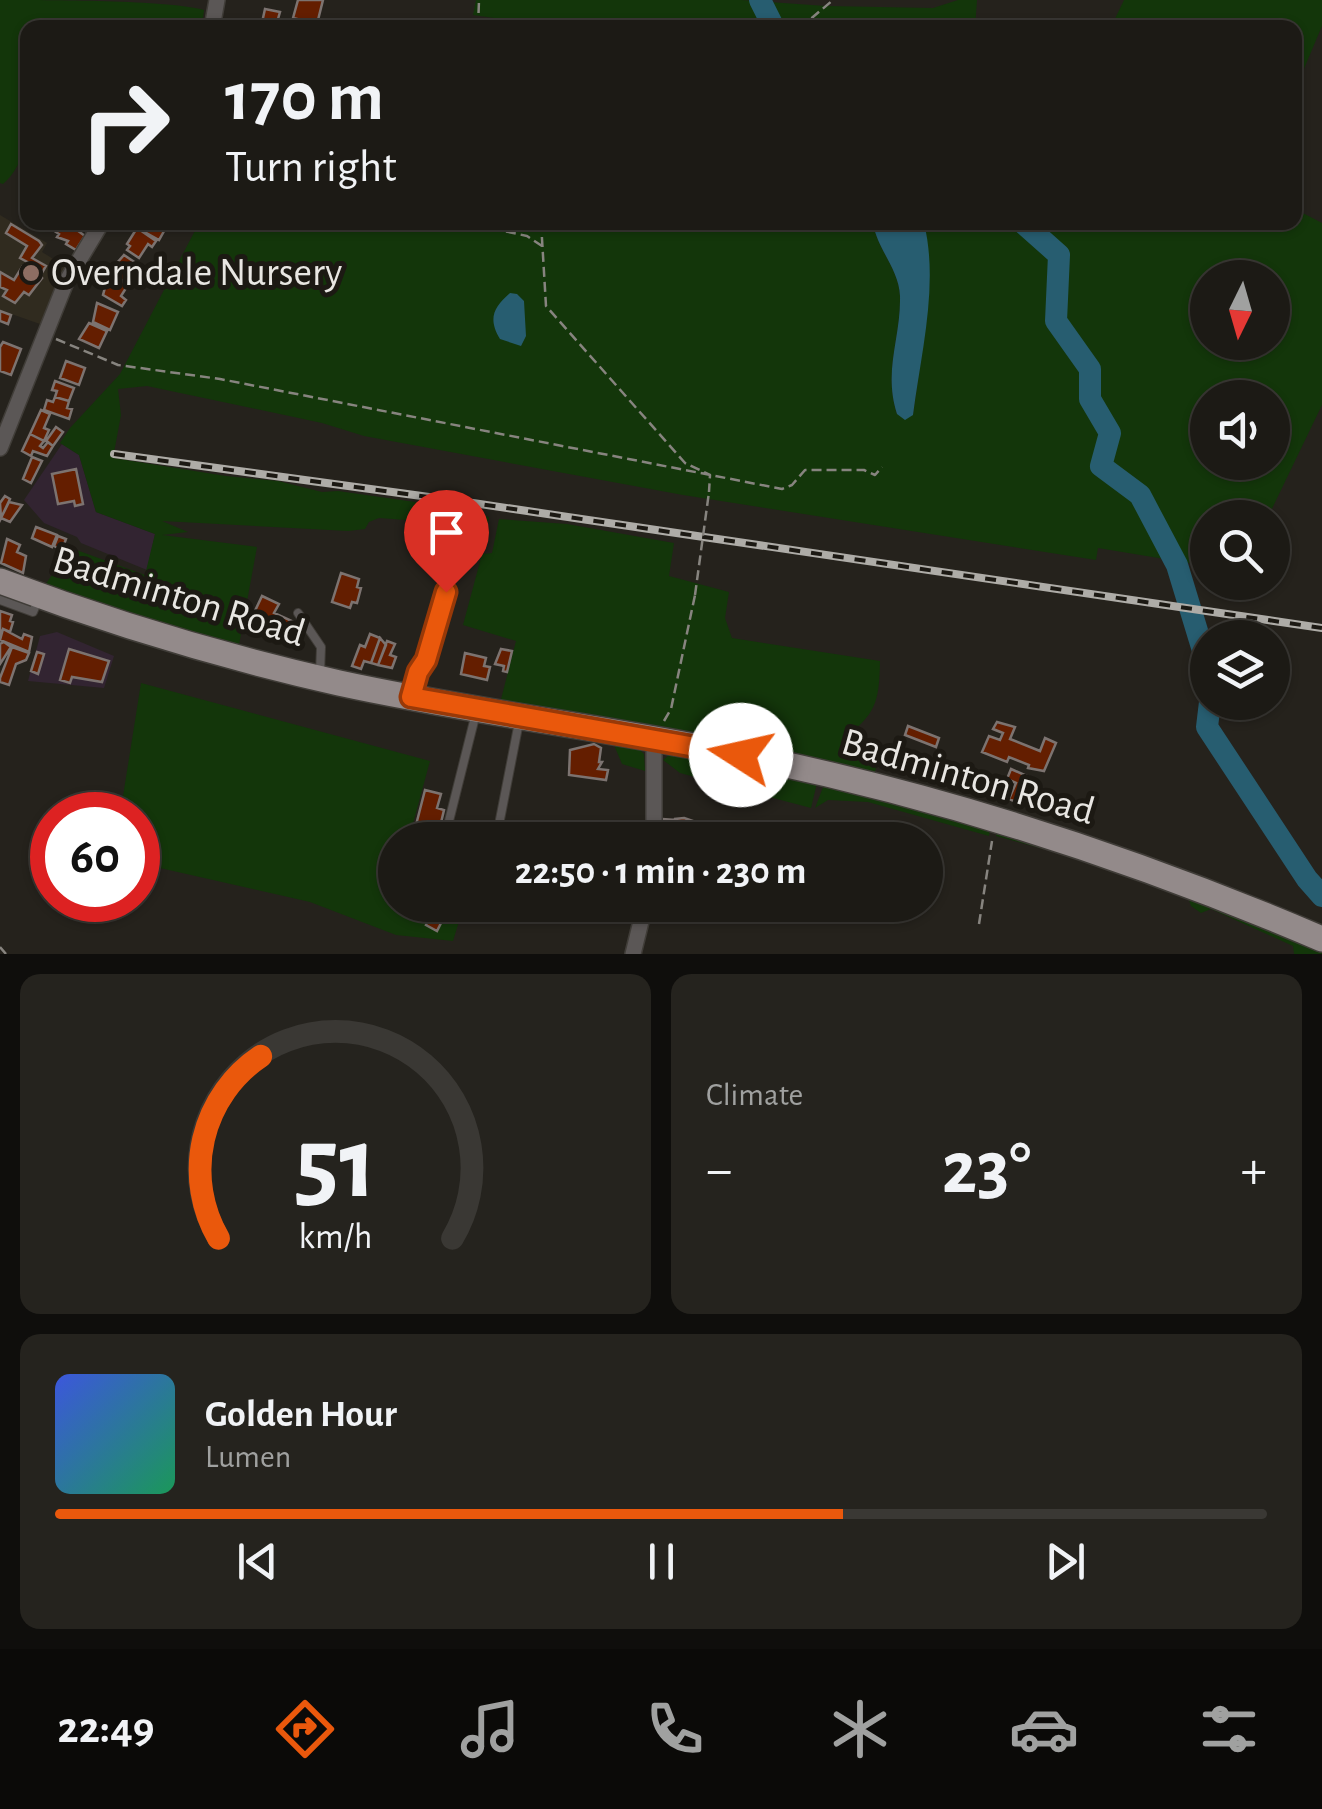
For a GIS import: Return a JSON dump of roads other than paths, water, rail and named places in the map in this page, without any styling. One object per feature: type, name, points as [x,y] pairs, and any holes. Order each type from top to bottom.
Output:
[{"type":"main road","name":"Badminton Road","points":[[0,581],[209,650],[319,678],[835,776],[1040,832],[1230,900],[1322,938]]},
{"type":"street","points":[[0,448],[66,282],[97,230]]},
{"type":"street","points":[[654,739],[654,822]]},
{"type":"street","points":[[633,954],[641,922]]},
{"type":"lane","points":[[411,697],[446,592]]},
{"type":"lane","points":[[0,600],[33,612],[40,596]]},
{"type":"lane","points":[[298,613],[321,647],[319,678]]},
{"type":"lane","points":[[449,820],[477,710]]},
{"type":"lane","points":[[500,822],[520,717]]},
{"type":"water","points":[[875,230],[925,230],[928,246],[924,343],[913,415],[905,420],[897,414],[892,383],[899,286]]},
{"type":"water","points":[[510,293],[524,301],[526,336],[521,346],[500,339],[494,325],[496,309]]},
{"type":"waterway","points":[[760,0],[770,20]]},
{"type":"waterway","points":[[1031,230],[1059,255],[1056,321],[1090,369],[1090,399],[1110,433],[1101,466],[1140,495],[1177,565],[1194,620]]},
{"type":"waterway","points":[[1208,720],[1207,727],[1322,896]]},
{"type":"railway","points":[[114,454],[1322,628]]},
{"type":"place","name":"Overndale Nursery","points":[[31,273]]}]
